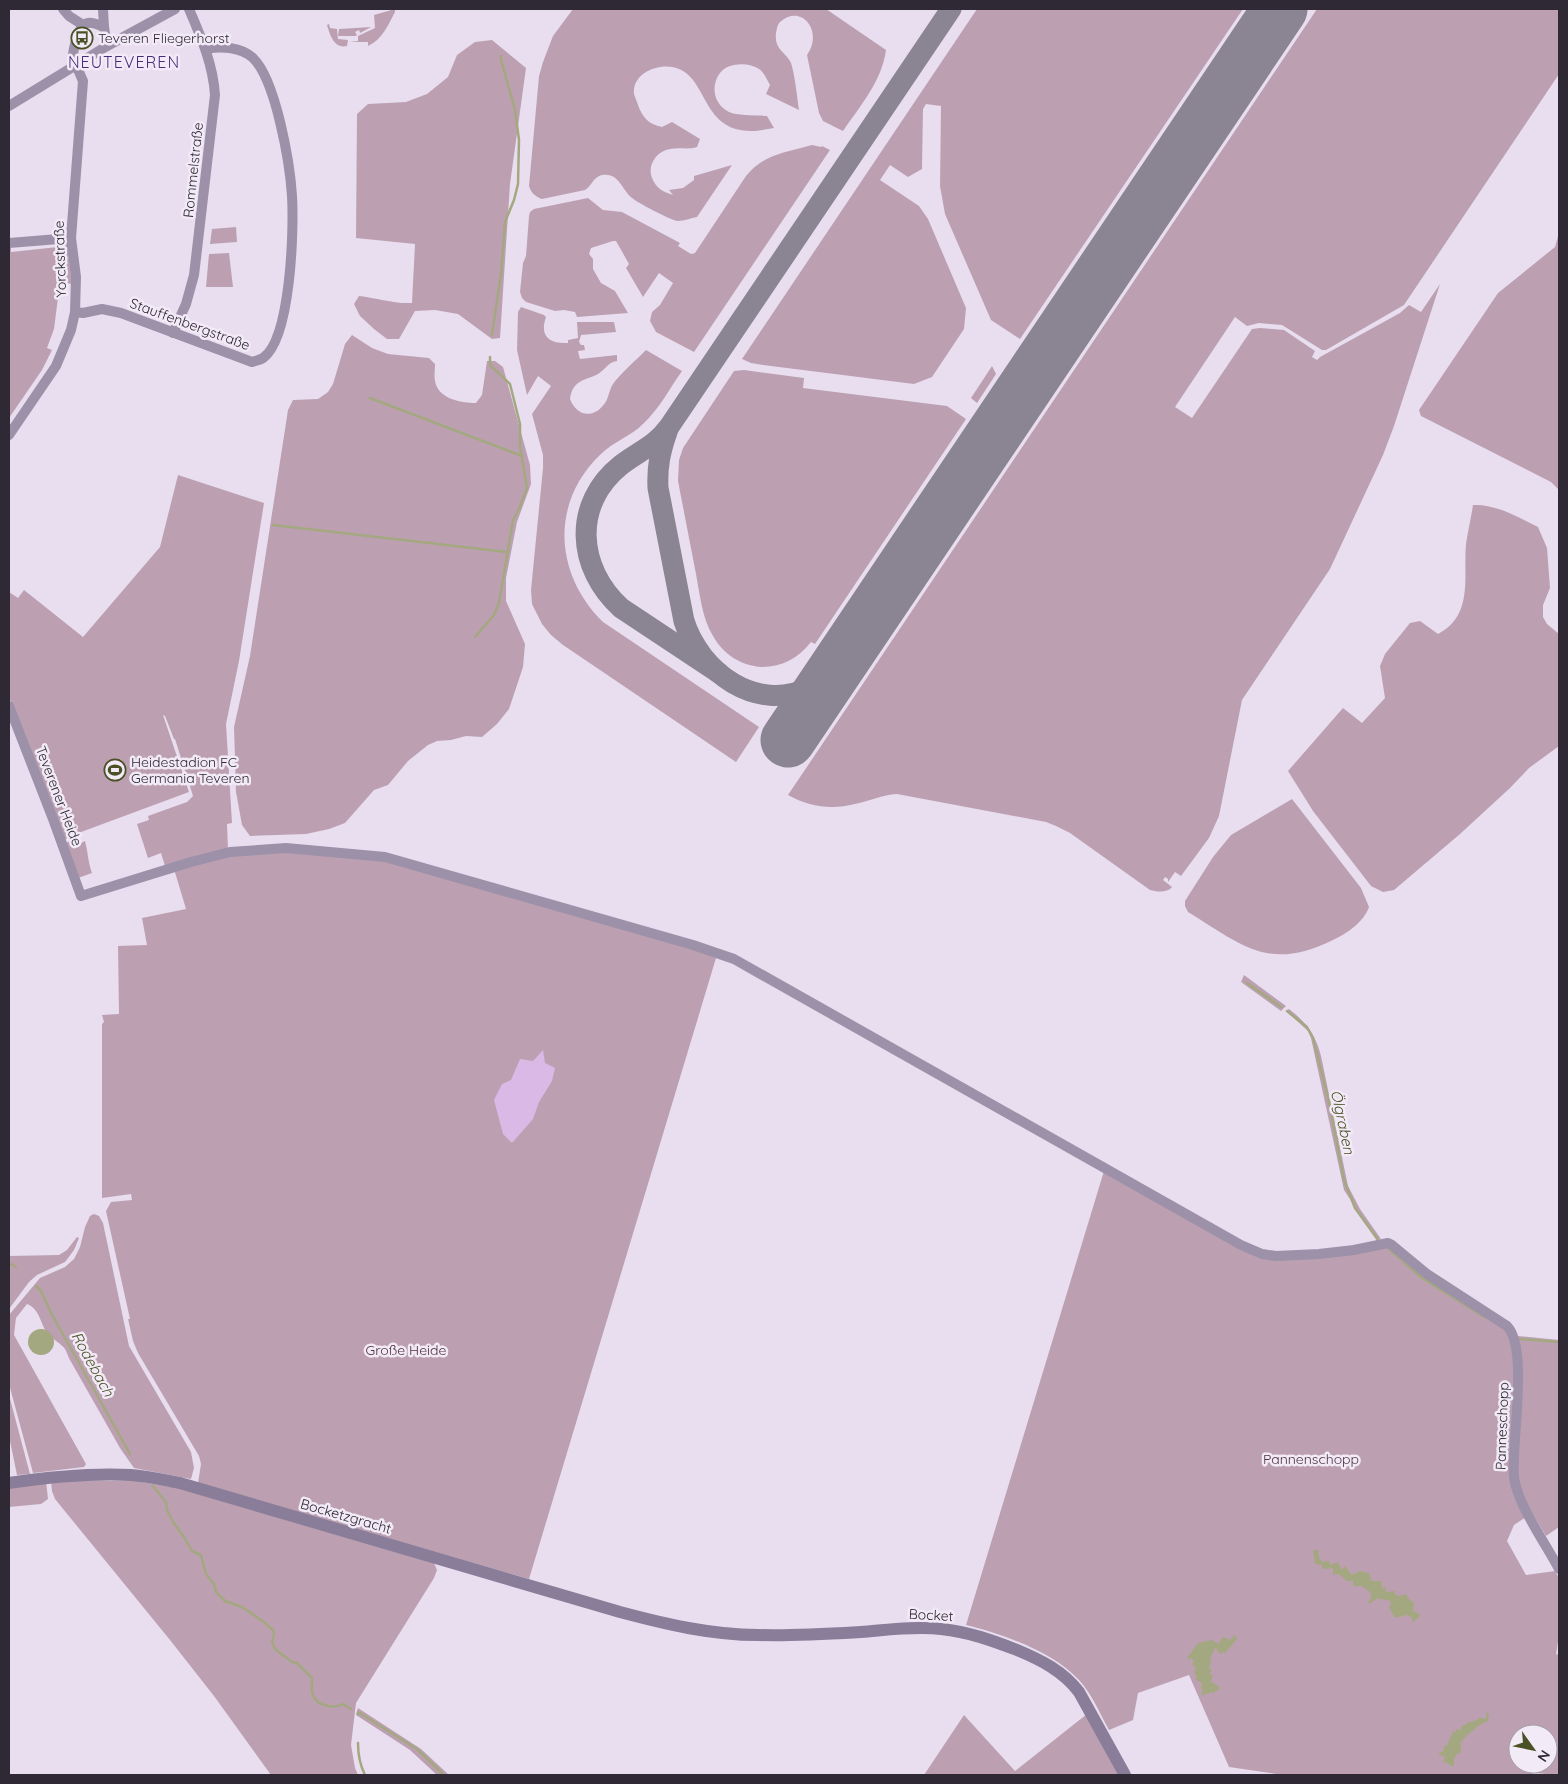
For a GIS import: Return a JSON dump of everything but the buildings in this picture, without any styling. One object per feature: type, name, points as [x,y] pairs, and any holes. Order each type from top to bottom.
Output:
[{"type":"street","points":[[63,9],[69,16],[83,25]]},
{"type":"street","points":[[103,9],[107,46]]},
{"type":"street","points":[[9,106],[107,46],[175,9]]},
{"type":"street","name":"Rommelstraße","points":[[173,334],[186,304],[198,253],[215,95],[214,81],[206,49],[189,9]]},
{"type":"street","points":[[74,66],[72,58],[83,25],[89,22],[104,27]]},
{"type":"street","name":"Stauffenbergstraße","points":[[75,312],[83,313],[102,309],[121,313],[252,362],[264,358],[278,334],[284,315],[289,275],[292,196],[284,138],[268,83],[254,59],[238,49],[206,49]]},
{"type":"street","name":"Yorckstraße","points":[[9,435],[56,366],[71,330],[75,312],[76,277],[71,238],[83,81],[74,66]]},
{"type":"street","points":[[9,243],[71,238]]},
{"type":"street","name":"Teverener Heide","points":[[9,706],[60,836],[81,896],[230,852],[286,848],[341,852],[385,857],[722,953],[1241,1245],[1262,1254],[1276,1256],[1354,1250],[1388,1243],[1427,1274],[1507,1326],[1513,1333]]},
{"type":"street","name":"Panneschopp","points":[[1513,1333],[1518,1365],[1514,1461],[1514,1478],[1517,1494],[1559,1570]]},
{"type":"street","name":"Bocketzgracht","points":[[9,1484],[48,1477],[100,1475],[132,1475],[180,1483],[610,1610],[670,1625]]},
{"type":"street","name":"Bocket","points":[[670,1625],[712,1632],[756,1635],[812,1636],[916,1627],[939,1628],[981,1636],[1044,1663],[1070,1680],[1079,1692],[1125,1775]]},
{"type":"green space","points":[[395,9],[384,32],[373,43],[368,46],[368,42],[350,42],[358,41],[358,36],[375,28],[374,15]]},
{"type":"green space","points":[[573,9],[826,9],[886,50],[884,61],[875,83],[843,131],[823,121],[819,113],[807,55],[812,46],[813,37],[808,22],[795,16],[788,17],[778,24],[776,39],[779,47],[791,63],[799,110],[766,94],[770,85],[759,69],[750,65],[739,64],[724,69],[717,78],[714,89],[717,100],[724,109],[737,114],[767,116],[774,128],[751,131],[734,128],[722,122],[713,112],[693,80],[684,71],[666,66],[652,69],[641,76],[634,87],[634,94],[640,110],[647,120],[652,124],[662,127],[672,122],[700,139],[697,147],[665,150],[657,156],[652,164],[651,173],[658,187],[673,195],[669,190],[683,188],[694,180],[694,176],[732,165],[697,217],[678,221],[662,215],[635,200],[620,182],[608,175],[602,175],[597,178],[585,190],[542,199],[534,194],[529,186],[539,76],[553,36]]},
{"type":"green space","points":[[977,9],[1243,9],[1020,339],[991,320],[945,214],[940,186],[941,106],[926,104],[923,109],[922,169],[908,177],[890,165],[880,180],[919,206],[928,219],[966,308],[964,329],[932,377],[914,384],[763,365],[742,359]]},
{"type":"green space","points":[[1317,9],[1559,9],[1559,74],[1404,305],[1326,350],[1322,350],[1282,325],[1259,323],[1247,326],[1235,317],[1175,407],[1192,418],[1252,329],[1284,330],[1315,351],[1312,357],[1317,360],[1400,313],[1409,305],[1421,312],[1440,284],[1383,455],[1330,569],[1242,700],[1219,816],[1209,838],[1181,876],[1175,872],[1168,882],[1168,879],[1165,877],[1163,880],[1172,887],[1170,889],[1156,891],[1150,890],[1070,833],[1046,822],[897,794],[838,807],[812,805],[788,795]]},
{"type":"green space","points":[[329,24],[330,28],[337,29],[338,39],[348,40],[347,46],[339,45],[333,40],[327,25]]},
{"type":"green space","points":[[371,27],[360,33],[359,30],[355,32],[357,35],[355,36],[338,36],[339,29]]},
{"type":"green space","points":[[492,40],[526,68],[510,184],[500,338],[492,339],[458,314],[435,310],[415,311],[399,339],[387,339],[360,316],[354,304],[359,296],[392,302],[412,303],[415,244],[356,238],[357,114],[368,104],[406,102],[427,94],[448,77],[457,55],[475,42]]},
{"type":"green space","points":[[812,145],[822,146],[830,150],[694,352],[656,332],[650,321],[652,312],[660,305],[673,283],[659,273],[643,297],[626,268],[629,264],[616,241],[591,248],[589,254],[593,259],[593,269],[601,283],[615,291],[628,313],[577,317],[575,312],[555,311],[526,302],[522,298],[520,292],[523,263],[526,256],[529,216],[530,212],[534,209],[588,198],[603,210],[622,212],[680,243],[678,246],[691,254],[695,253],[751,170],[775,155]]},
{"type":"green space","points":[[236,227],[237,242],[210,244],[212,229]]},
{"type":"green space","points":[[1559,233],[1559,490],[1551,482],[1421,416],[1419,410],[1498,293],[1555,247]]},
{"type":"green space","points":[[57,242],[67,243],[72,284],[60,282],[54,329],[47,348],[52,350],[42,370],[9,418],[9,247],[11,247],[11,252],[58,247]]},
{"type":"green space","points":[[229,253],[233,287],[206,287],[209,254]]},
{"type":"green space","points":[[521,307],[544,315],[546,317],[544,324],[545,334],[551,340],[562,343],[568,343],[568,340],[578,338],[577,322],[614,322],[616,332],[581,335],[579,342],[581,345],[584,345],[585,350],[578,351],[580,359],[617,355],[617,361],[609,364],[598,374],[580,382],[574,388],[570,399],[577,409],[586,414],[596,412],[601,408],[616,380],[646,350],[682,371],[659,405],[639,428],[606,449],[584,473],[573,494],[566,516],[564,538],[567,560],[575,582],[587,603],[603,622],[759,727],[736,762],[563,645],[542,624],[532,604],[531,590],[543,455],[532,414],[551,386],[538,376],[527,395],[517,350],[518,312]]},
{"type":"green space","points":[[352,335],[372,348],[388,354],[429,358],[435,364],[437,387],[445,396],[457,401],[476,403],[482,395],[487,361],[495,361],[503,367],[530,465],[531,484],[517,522],[506,578],[506,601],[525,644],[523,667],[509,709],[497,724],[482,737],[466,736],[437,741],[428,745],[408,761],[388,785],[374,790],[345,823],[306,834],[250,836],[242,825],[236,792],[234,727],[250,656],[288,410],[293,400],[318,399],[328,392],[333,384],[345,344]]},
{"type":"green space","points":[[992,366],[996,374],[977,403],[971,398]]},
{"type":"green space","points":[[744,370],[804,378],[803,388],[947,406],[966,419],[815,644],[811,642],[795,657],[770,667],[754,666],[733,658],[717,642],[709,629],[702,606],[678,481],[679,460],[683,448],[734,371]]},
{"type":"green space","points":[[178,475],[264,503],[239,661],[226,724],[232,823],[227,824],[228,850],[165,866],[161,853],[148,858],[137,824],[149,820],[148,816],[187,802],[193,796],[175,739],[163,715],[189,792],[64,840],[9,697],[9,592],[18,598],[24,590],[83,637],[160,547]]},
{"type":"green space","points":[[1473,505],[1498,509],[1515,515],[1538,527],[1547,548],[1550,588],[1543,605],[1543,617],[1547,624],[1559,634],[1559,746],[1529,768],[1460,834],[1394,890],[1383,892],[1371,886],[1313,811],[1288,771],[1343,708],[1362,723],[1385,698],[1380,666],[1385,654],[1410,623],[1420,621],[1438,634],[1457,617],[1462,606],[1464,594],[1466,544]]},
{"type":"green space","points":[[1292,799],[1361,888],[1369,907],[1359,922],[1349,931],[1333,940],[1291,954],[1273,954],[1240,944],[1224,935],[1188,912],[1185,901],[1213,857],[1231,835]]},
{"type":"green space","points":[[74,839],[77,845],[85,841],[92,873],[78,878],[66,843]]},
{"type":"green space","name":"Große Heide","points":[[264,851],[381,858],[687,946],[716,958],[529,1579],[198,1483],[201,1464],[199,1456],[138,1353],[133,1341],[128,1319],[130,1319],[106,1211],[111,1202],[132,1200],[131,1194],[102,1198],[102,1024],[104,1022],[102,1015],[119,1014],[118,946],[147,945],[142,918],[186,909],[174,869],[230,855]]},
{"type":"green space","points":[[1244,975],[1286,1006],[1281,1011],[1241,982]]},
{"type":"green space","points":[[1289,1009],[1305,1024],[1316,1042],[1321,1056],[1348,1186],[1360,1209],[1381,1239],[1377,1240],[1344,1190],[1311,1038],[1308,1031],[1286,1011]]},
{"type":"green space","name":"Pannenschopp","points":[[1104,1171],[1262,1256],[1385,1245],[1504,1326],[1514,1345],[1512,1446],[1526,1517],[1514,1525],[1507,1541],[1526,1575],[1555,1571],[1559,1578],[1559,1636],[1556,1654],[1559,1655],[1559,1775],[1546,1774],[1558,1774],[1558,1724],[1508,1724],[1508,1774],[1532,1775],[1283,1775],[1229,1767],[1189,1675],[1138,1693],[1133,1720],[1109,1730],[1088,1691],[1068,1670],[1027,1645],[996,1633],[966,1625]]},
{"type":"green space","points":[[94,1214],[99,1216],[103,1223],[129,1346],[191,1452],[194,1468],[191,1479],[134,1468],[120,1448],[65,1349],[47,1333],[35,1309],[27,1304],[16,1318],[14,1335],[86,1464],[84,1467],[33,1473],[9,1384],[9,1315],[40,1278],[65,1267],[74,1259],[80,1247],[85,1227],[90,1216]]},
{"type":"green space","points":[[77,1237],[79,1238],[74,1250],[65,1262],[37,1275],[29,1282],[9,1309],[9,1256],[59,1255],[67,1250]]},
{"type":"green space","points":[[1518,1336],[1559,1340],[1559,1527],[1546,1536],[1519,1491],[1517,1474]]},
{"type":"green space","points":[[9,1395],[30,1474],[17,1475],[9,1436]]},
{"type":"green space","points":[[46,1481],[48,1499],[41,1504],[9,1507],[9,1487]]},
{"type":"green space","points":[[51,1481],[136,1481],[178,1488],[434,1563],[437,1570],[434,1578],[356,1703],[351,1745],[358,1775],[271,1775],[214,1696],[55,1499]]},
{"type":"green space","points":[[358,1708],[421,1749],[449,1775],[437,1775],[410,1750],[356,1715]]},
{"type":"green space","points":[[1087,1714],[1119,1775],[924,1775],[964,1715],[1015,1771]]},
{"type":"sand","points":[[543,1050],[545,1063],[555,1068],[552,1081],[539,1102],[533,1119],[512,1143],[503,1134],[494,1100],[502,1084],[511,1080],[520,1059],[533,1061]]},
{"type":"shaded area","points":[[41,1329],[50,1333],[54,1342],[50,1351],[41,1355],[32,1351],[28,1342],[32,1333]]},
{"type":"shaded area","points":[[1313,1550],[1318,1550],[1319,1558],[1322,1562],[1329,1561],[1330,1565],[1338,1562],[1342,1570],[1345,1566],[1352,1575],[1360,1571],[1369,1573],[1372,1581],[1381,1581],[1382,1589],[1385,1586],[1386,1592],[1395,1591],[1395,1594],[1398,1596],[1406,1594],[1414,1603],[1413,1611],[1420,1614],[1419,1618],[1413,1623],[1412,1618],[1407,1615],[1395,1618],[1389,1607],[1391,1604],[1390,1600],[1376,1599],[1368,1603],[1371,1597],[1370,1592],[1362,1586],[1353,1586],[1353,1581],[1347,1581],[1339,1574],[1333,1575],[1333,1568],[1323,1569],[1322,1565],[1315,1564]]},
{"type":"shaded area","points":[[1235,1635],[1237,1639],[1225,1653],[1223,1652],[1220,1655],[1221,1652],[1218,1653],[1215,1648],[1210,1660],[1209,1668],[1212,1670],[1209,1674],[1213,1675],[1211,1682],[1219,1686],[1219,1690],[1216,1690],[1214,1693],[1205,1693],[1204,1696],[1201,1694],[1203,1690],[1201,1688],[1202,1683],[1195,1679],[1197,1678],[1194,1672],[1196,1669],[1192,1664],[1194,1661],[1191,1658],[1189,1660],[1187,1658],[1198,1643],[1212,1640],[1218,1644],[1223,1637],[1230,1640]]},
{"type":"shaded area","points":[[1487,1712],[1489,1715],[1488,1721],[1472,1731],[1460,1744],[1461,1753],[1457,1754],[1454,1759],[1454,1766],[1446,1762],[1444,1763],[1445,1758],[1438,1754],[1443,1751],[1445,1745],[1447,1746],[1453,1731],[1456,1732],[1456,1729],[1460,1730],[1463,1725],[1480,1717],[1484,1719],[1487,1717]]},
{"type":"waterway","points":[[492,335],[501,274],[505,222],[518,184],[519,140],[515,110],[501,56]]},
{"type":"waterway","points":[[475,637],[494,615],[499,603],[513,520],[527,488],[520,447],[520,424],[510,384],[490,365],[490,357]]},
{"type":"waterway","points":[[370,398],[522,456]]},
{"type":"waterway","points":[[273,525],[507,552]]},
{"type":"waterway","name":"Ölgraben","points":[[1247,983],[1281,1007]]},
{"type":"waterway","name":"Ölgraben","points":[[1287,1011],[1307,1027],[1313,1038],[1329,1102],[1344,1180],[1355,1208],[1378,1240]]},
{"type":"waterway","name":"Ölgraben","points":[[1388,1248],[1422,1278],[1486,1318]]},
{"type":"waterway","name":"Rodebach","points":[[9,1263],[16,1267]]},
{"type":"waterway","name":"Rodebach","points":[[36,1286],[41,1291],[51,1313],[130,1454]]},
{"type":"waterway","name":"Ölgraben","points":[[1520,1339],[1559,1342]]},
{"type":"waterway","name":"Rodebach","points":[[153,1486],[166,1502],[167,1510],[173,1522],[192,1551],[201,1555],[206,1574],[214,1584],[216,1592],[225,1601],[242,1607],[273,1630],[272,1642],[275,1649],[292,1662],[297,1663],[312,1678],[312,1693],[318,1702],[326,1706],[339,1706],[343,1704],[351,1709]]},
{"type":"waterway","name":"Rodebach","points":[[358,1714],[358,1712],[417,1749],[444,1775]]},
{"type":"waterway","points":[[358,1743],[358,1751],[365,1775]]},
{"type":"taxiway","points":[[719,673],[621,608],[606,592],[596,574],[589,555],[586,536],[588,517],[594,498],[605,481],[621,465],[664,434],[951,9]]},
{"type":"taxiway","points":[[667,432],[662,446],[658,488],[684,621],[692,640],[703,657],[733,683],[751,691],[770,695],[790,694],[810,687],[830,673],[840,663]]},
{"type":"runway","points":[[788,740],[1280,9]]},
{"type":"place","name":"Teveren Fliegerhorst","points":[[82,38]]},
{"type":"place","name":"Heidestadion FC Germania Teveren","points":[[115,770]]},
{"type":"district","name":"NEUTEVEREN","points":[[124,62]]}]
